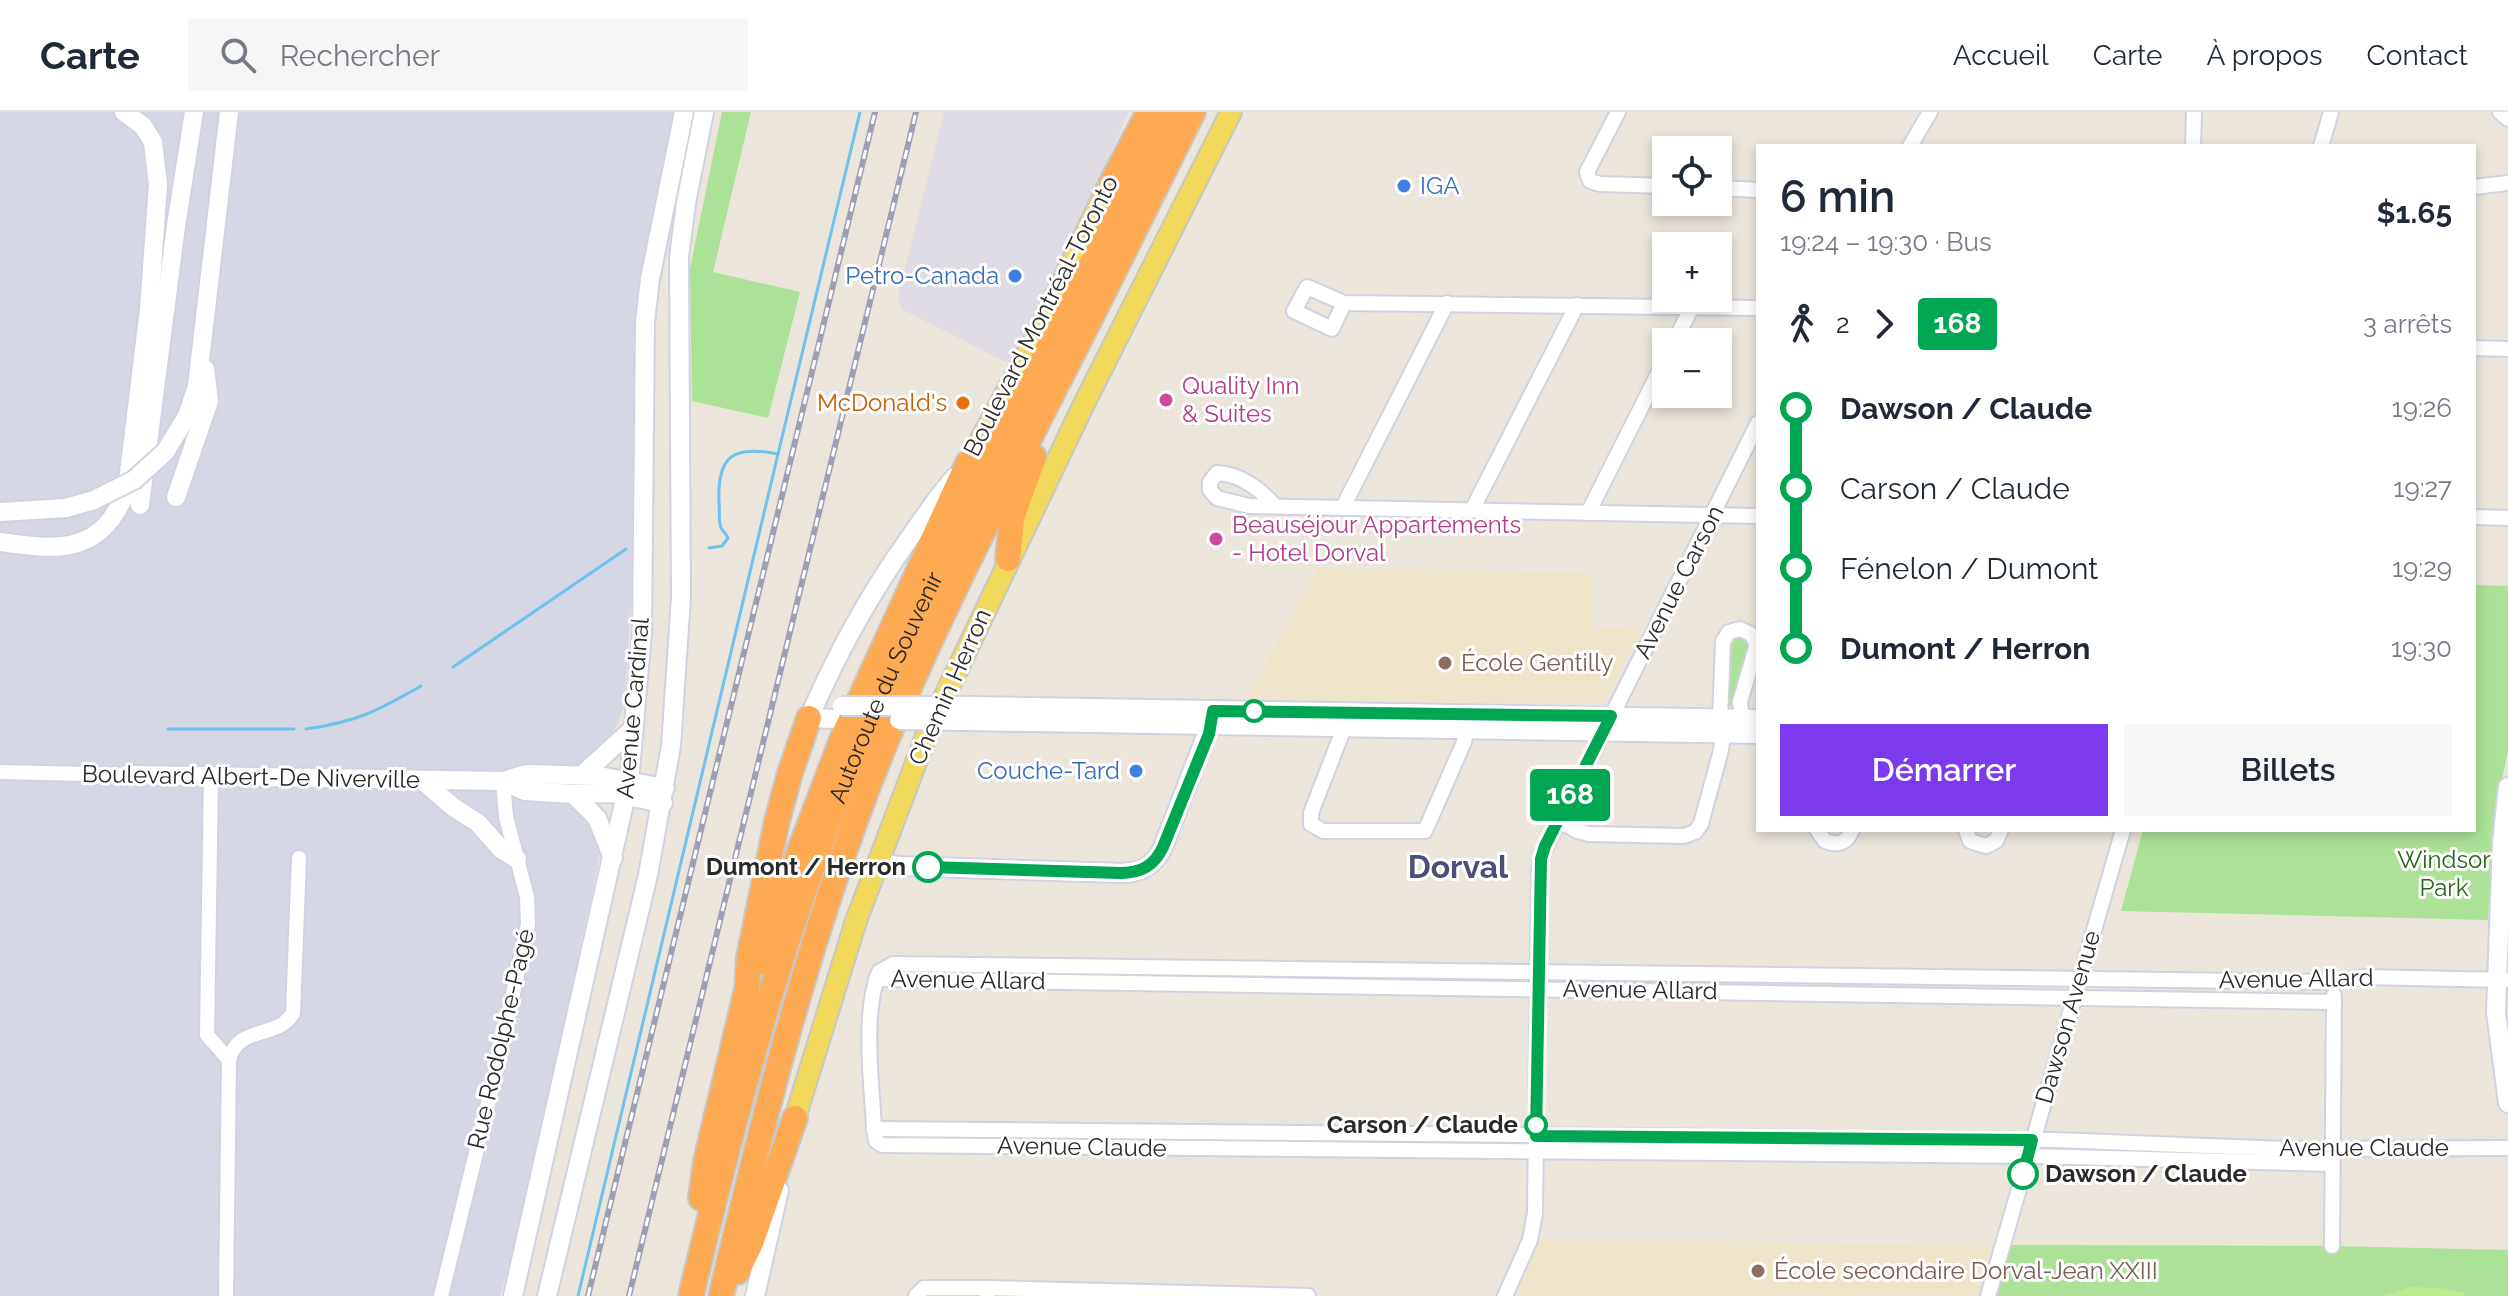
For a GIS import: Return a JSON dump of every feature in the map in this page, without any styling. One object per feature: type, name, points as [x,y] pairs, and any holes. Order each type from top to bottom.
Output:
[{"type":"highway","points":[[1111,184],[1149,112]]},
{"type":"highway","name":"Autoroute du Souvenir","points":[[690,1296],[732,1128],[769,998],[808,877],[854,758],[938,568],[1168,112]]},
{"type":"highway","name":"Autoroute du Souvenir","points":[[723,1296],[767,1102],[793,1008],[857,815],[897,714],[944,610],[1193,112]]},
{"type":"highway","points":[[1008,559],[1012,518],[1061,377]]},
{"type":"highway","points":[[747,989],[762,960],[845,732],[968,463]]},
{"type":"highway","points":[[690,1296],[706,1161],[747,989],[749,957],[777,821],[793,763],[812,712]]},
{"type":"highway","points":[[723,1296],[751,1243],[795,1118]]},
{"type":"main road","name":"Boulevard Montréal-Toronto","points":[[968,463],[1019,372],[1111,184],[1136,112]]},
{"type":"main road","name":"Chemin Herron","points":[[795,1118],[844,958],[928,731],[1008,559],[1231,112]]},
{"type":"street","points":[[0,542],[48,549],[82,542],[108,523],[127,489],[149,309],[158,185],[153,142],[143,126],[124,112]]},
{"type":"street","points":[[140,505],[177,215],[194,112]]},
{"type":"street","points":[[0,512],[66,508],[94,500],[134,480],[165,452],[177,434],[191,406],[202,346],[229,112]]},
{"type":"street","name":"Avenue Cardinal","points":[[513,1296],[628,788],[643,603],[645,322],[652,271],[684,112]]},
{"type":"street","name":"Avenue Cardinal","points":[[547,1296],[638,923],[664,796],[681,616],[679,257],[704,112]]},
{"type":"street","points":[[1618,112],[1587,172],[1590,181],[1652,186]]},
{"type":"street","points":[[1911,144],[1930,112]]},
{"type":"street","points":[[2193,144],[2194,112]]},
{"type":"street","points":[[2322,144],[2331,112]]},
{"type":"street","points":[[2500,112],[2508,119]]},
{"type":"street","points":[[2476,187],[2508,183]]},
{"type":"street","points":[[1732,189],[1756,190]]},
{"type":"street","points":[[1344,303],[1652,306]]},
{"type":"street","points":[[1343,507],[1447,303]]},
{"type":"street","points":[[1472,510],[1577,305]]},
{"type":"street","points":[[1732,308],[1756,308]]},
{"type":"street","points":[[176,497],[209,401],[202,346]]},
{"type":"street","points":[[2476,348],[2508,349]]},
{"type":"street","points":[[1588,513],[1652,386]]},
{"type":"street","name":"Avenue Carson","points":[[1505,1296],[1530,1240],[1535,1213],[1540,864],[1545,846],[1756,427]]},
{"type":"street","name":"Boulevard Montréal-Toronto","points":[[812,712],[850,631],[875,589],[945,488],[968,463]]},
{"type":"street","points":[[1275,506],[1756,516]]},
{"type":"street","points":[[2476,517],[2508,518]]},
{"type":"street","points":[[1558,820],[1589,834],[1674,836],[1695,832],[1701,824],[1721,750],[1722,644],[1729,632],[1740,629],[1751,634],[1756,642]]},
{"type":"street","points":[[1722,726],[1750,719],[1740,702],[1756,647]]},
{"type":"street","points":[[812,712],[1722,726],[1756,734]]},
{"type":"street","points":[[877,862],[900,866],[1120,873],[1145,869],[1155,861],[1163,847],[1212,719]]},
{"type":"street","points":[[1348,720],[1467,729],[1607,724]]},
{"type":"street","points":[[1348,720],[1310,817],[1313,827],[1323,831],[1425,831],[1459,756],[1467,729]]},
{"type":"street","points":[[582,775],[634,728]]},
{"type":"street","name":"Boulevard Albert-De Niverville","points":[[0,772],[503,781],[526,774],[582,775],[664,796]]},
{"type":"street","points":[[211,776],[207,1035],[229,1060]]},
{"type":"street","points":[[422,780],[453,807],[478,823],[501,849],[517,859]]},
{"type":"street","name":"Boulevard Albert-De Niverville","points":[[503,781],[525,791],[573,794],[628,788]]},
{"type":"street","name":"Rue Rodolphe-Pagé","points":[[441,1296],[527,933],[527,897],[506,817],[503,781]]},
{"type":"street","points":[[2508,787],[2502,830],[2502,980],[2496,1012],[2508,1103]]},
{"type":"street","points":[[573,794],[597,818],[613,858]]},
{"type":"street","points":[[1818,832],[1822,839],[1834,844],[1845,841],[1851,832]]},
{"type":"street","points":[[1967,832],[1970,841],[1982,846],[1996,841],[2000,832]]},
{"type":"street","name":"Dawson Avenue","points":[[1988,1296],[2122,832]]},
{"type":"street","points":[[226,1296],[229,1060],[237,1043],[282,1025],[293,1013],[299,858]]},
{"type":"street","name":"Avenue Allard","points":[[876,979],[883,968],[893,964],[1315,969],[1807,993],[2334,1002]]},
{"type":"street","points":[[1108,967],[1108,983]]},
{"type":"street","points":[[1315,969],[1315,986]]},
{"type":"street","points":[[1807,976],[1807,993]]},
{"type":"street","name":"Avenue Allard","points":[[876,979],[1315,986],[1807,976],[2334,982],[2363,977],[2502,980]]},
{"type":"street","points":[[874,1129],[870,1050],[872,997],[876,979]]},
{"type":"street","points":[[2332,1246],[2334,982]]},
{"type":"street","name":"Chemin Herron","points":[[755,1296],[795,1118]]},
{"type":"street","name":"Avenue Claude","points":[[2332,1164],[2028,1156],[882,1145],[876,1141],[874,1129],[2032,1140],[2285,1149],[2508,1148]]},
{"type":"street","points":[[1300,1134],[1300,1150]]},
{"type":"street","points":[[1787,1138],[1787,1155]]},
{"type":"street","points":[[916,1296],[924,1288],[987,1292],[1308,1296]]},
{"type":"shaded area","points":[[0,112],[677,112],[648,262],[636,531],[624,707],[610,742],[586,762],[567,766],[567,803],[587,813],[600,848],[598,865],[579,951],[569,1026],[525,1212],[500,1296],[0,1296]]},
{"type":"shaded area","points":[[944,112],[1128,112],[1080,230],[1011,365],[902,309],[898,298]]},
{"type":"shaded area","name":"École Gentilly","points":[[1318,568],[1594,573],[1593,629],[1642,627],[1601,704],[1250,700],[1247,698]]},
{"type":"shaded area","name":"École secondaire Dorval-Jean XXIII","points":[[1539,1239],[1997,1246],[1986,1296],[1514,1296]]},
{"type":"green space","points":[[722,112],[751,112],[713,272],[800,292],[768,418],[692,401],[690,269]]},
{"type":"green space","name":"Windsor Park","points":[[2476,585],[2508,586],[2508,752],[2494,814],[2488,920],[2121,911],[2142,832],[2476,832]]},
{"type":"green space","points":[[1740,635],[1750,642],[1750,650],[1732,706],[1727,706],[1728,646],[1733,637]]},
{"type":"green space","points":[[2011,1245],[2508,1250],[2508,1296],[1997,1296]]},
{"type":"green space","points":[[2411,1287],[2441,1288],[2464,1293],[2464,1296],[2381,1296]]},
{"type":"waterway","points":[[709,548],[722,546],[728,538],[719,519],[719,486],[725,464],[739,453],[778,454],[860,112]]},
{"type":"waterway","points":[[578,1296],[778,454]]},
{"type":"waterway","points":[[453,667],[626,549]]},
{"type":"waterway","points":[[306,729],[366,714],[421,686]]},
{"type":"waterway","points":[[168,729],[294,729]]},
{"type":"railway","points":[[588,1296],[875,112]]},
{"type":"railway","points":[[629,1296],[916,112]]},
{"type":"bus line","name":"168","points":[[928,867],[1120,873],[1145,869],[1155,861],[1163,847],[1209,734],[1213,711],[1611,716],[1545,846],[1539,870],[1536,1136],[2032,1140],[2023,1174]]},
{"type":"place","name":"IGA","points":[[1404,186]]},
{"type":"place","name":"Petro-Canada","points":[[1015,276]]},
{"type":"place","name":"Quality Inn & Suites","points":[[1166,400]]},
{"type":"place","name":"McDonald's","points":[[963,403]]},
{"type":"place","name":"Beauséjour Appartements - Hotel Dorval","points":[[1216,539]]},
{"type":"place","name":"École Gentilly","points":[[1445,663]]},
{"type":"place","name":"Couche-Tard","points":[[1136,771]]},
{"type":"place","name":"Dumont / Herron","points":[[928,867]]},
{"type":"place","name":"Carson / Claude","points":[[1536,1125]]},
{"type":"place","name":"Dawson / Claude","points":[[2023,1174]]},
{"type":"place","name":"École secondaire Dorval-Jean XXIII","points":[[1758,1271]]},
{"type":"district","name":"Dorval","points":[[1458,867]]}]
